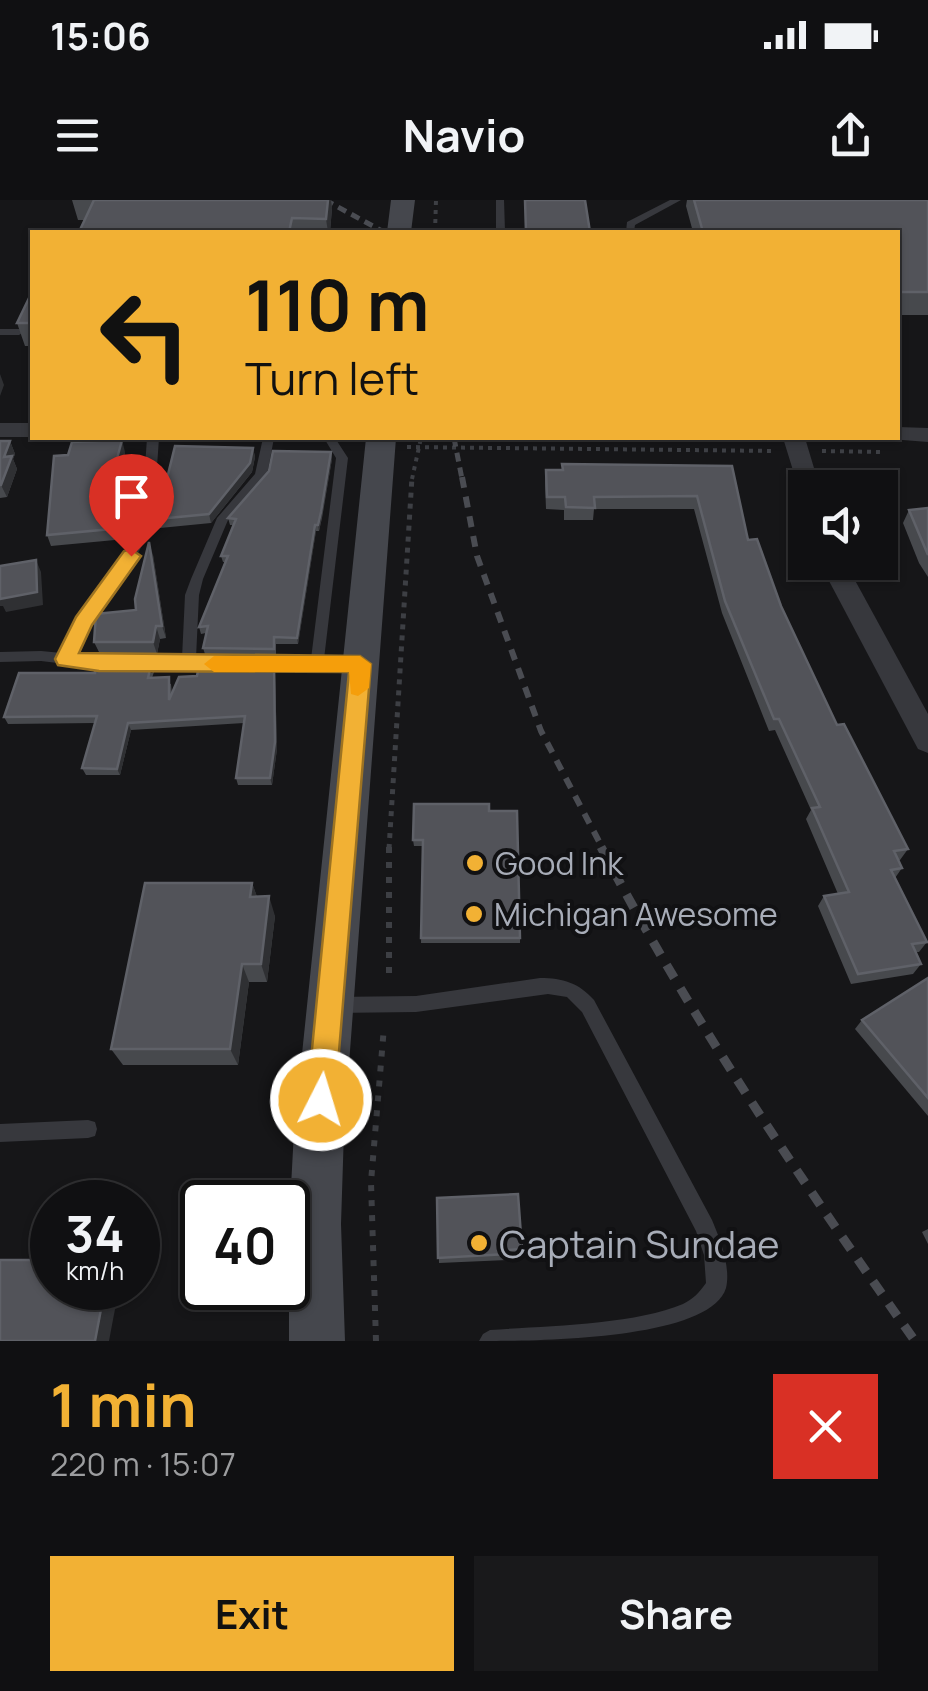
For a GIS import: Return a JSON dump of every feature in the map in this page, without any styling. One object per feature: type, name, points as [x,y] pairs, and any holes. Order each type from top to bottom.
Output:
[{"type":"street","points":[[400,230],[403,200]]},
{"type":"street","points":[[0,430],[30,430]]},
{"type":"street","points":[[894,443],[928,435]]},
{"type":"street","points":[[307,1180],[330,1005],[339,664],[381,440]]},
{"type":"street","points":[[796,444],[803,470]]},
{"type":"street","points":[[842,580],[928,740]]},
{"type":"street","points":[[310,1290],[317,1341]]},
{"type":"lane","points":[[500,200],[501,230]]},
{"type":"lane","points":[[634,200],[638,219]]},
{"type":"lane","points":[[630,230],[630,224],[638,219],[678,200]]},
{"type":"lane","points":[[0,332],[20,332]]},
{"type":"lane","points":[[66,659],[84,622],[131,556],[142,532],[148,510],[153,440]]},
{"type":"lane","points":[[189,664],[192,595],[197,579],[223,518],[261,475],[268,440]]},
{"type":"lane","points":[[0,656],[189,664],[339,664],[342,458],[331,440]]},
{"type":"lane","points":[[330,1005],[416,1004],[540,986],[576,990],[696,1210],[714,1255],[716,1286],[702,1304],[635,1333],[490,1341]]},
{"type":"lane","points":[[0,1133],[88,1128]]},
{"type":"path","points":[[435,230],[436,200]]},
{"type":"path","points":[[389,984],[386,912],[398,654],[413,464],[420,440]]},
{"type":"path","points":[[416,448],[894,443]]},
{"type":"path","points":[[376,1341],[371,1182],[384,1028]]},
{"type":"building","points":[[94,200],[328,200],[326,219],[292,218],[289,230],[80,230]]},
{"type":"building","points":[[525,200],[585,200],[590,230],[526,230]]},
{"type":"building","points":[[694,200],[928,200],[928,292],[900,292],[900,230],[702,230]]},
{"type":"building","points":[[30,296],[30,323],[17,323]]},
{"type":"building","points":[[122,440],[114,470],[124,469],[111,529],[47,535],[54,456],[68,455],[72,442]]},
{"type":"building","points":[[0,441],[10,441],[4,457],[12,456],[1,485],[0,485]]},
{"type":"building","points":[[175,446],[253,448],[250,463],[209,514],[157,519]]},
{"type":"building","points":[[273,451],[331,452],[297,638],[274,637],[274,649],[203,648],[208,626],[199,627],[228,556],[221,556],[236,519],[228,518],[269,471]]},
{"type":"building","points":[[562,464],[732,466],[748,540],[757,539],[781,606],[837,725],[844,724],[908,849],[894,851],[902,868],[891,870],[927,942],[912,944],[921,964],[858,974],[824,896],[849,892],[812,808],[820,807],[779,719],[774,719],[725,601],[697,496],[594,497],[595,508],[566,507],[565,497],[547,497],[546,470],[563,470]]},
{"type":"building","points":[[928,508],[928,555],[909,510]]},
{"type":"building","points":[[149,542],[162,626],[156,626],[153,642],[94,642],[96,614],[136,610],[135,599]]},
{"type":"building","points":[[36,560],[37,592],[0,599],[0,566]]},
{"type":"building","points":[[95,665],[151,665],[148,678],[169,677],[169,700],[179,677],[197,676],[199,665],[274,665],[275,742],[270,778],[236,778],[245,716],[128,723],[117,769],[82,768],[97,716],[4,717],[19,673],[95,673]]},
{"type":"building","points":[[414,804],[489,804],[489,811],[517,811],[520,938],[421,938],[423,840],[413,840]]},
{"type":"building","points":[[145,883],[252,883],[250,897],[269,896],[261,964],[242,964],[230,1049],[111,1049]]},
{"type":"building","points":[[928,978],[928,1098],[862,1020]]},
{"type":"building","name":"Captain Sundae","points":[[518,1194],[522,1249],[507,1250],[507,1254],[438,1258],[437,1198]]},
{"type":"building","points":[[0,1260],[30,1260],[30,1310],[101,1310],[95,1341],[0,1341]]},
{"type":"railway","points":[[325,200],[380,230]]},
{"type":"railway","points":[[454,440],[462,479]]},
{"type":"railway","points":[[462,477],[477,556],[541,731],[603,849]]},
{"type":"railway","points":[[601,847],[711,1038],[915,1341]]},
{"type":"slow traffic","points":[[214,664],[360,664],[358,688]]},
{"type":"place","name":"Good Ink","points":[[475,863]]},
{"type":"place","name":"Michigan Awesome","points":[[474,914]]},
{"type":"place","name":"Captain Sundae","points":[[479,1243]]},
{"type":"route","points":[[131,556],[84,622],[66,659],[99,663],[360,664],[321,1100]]}]
